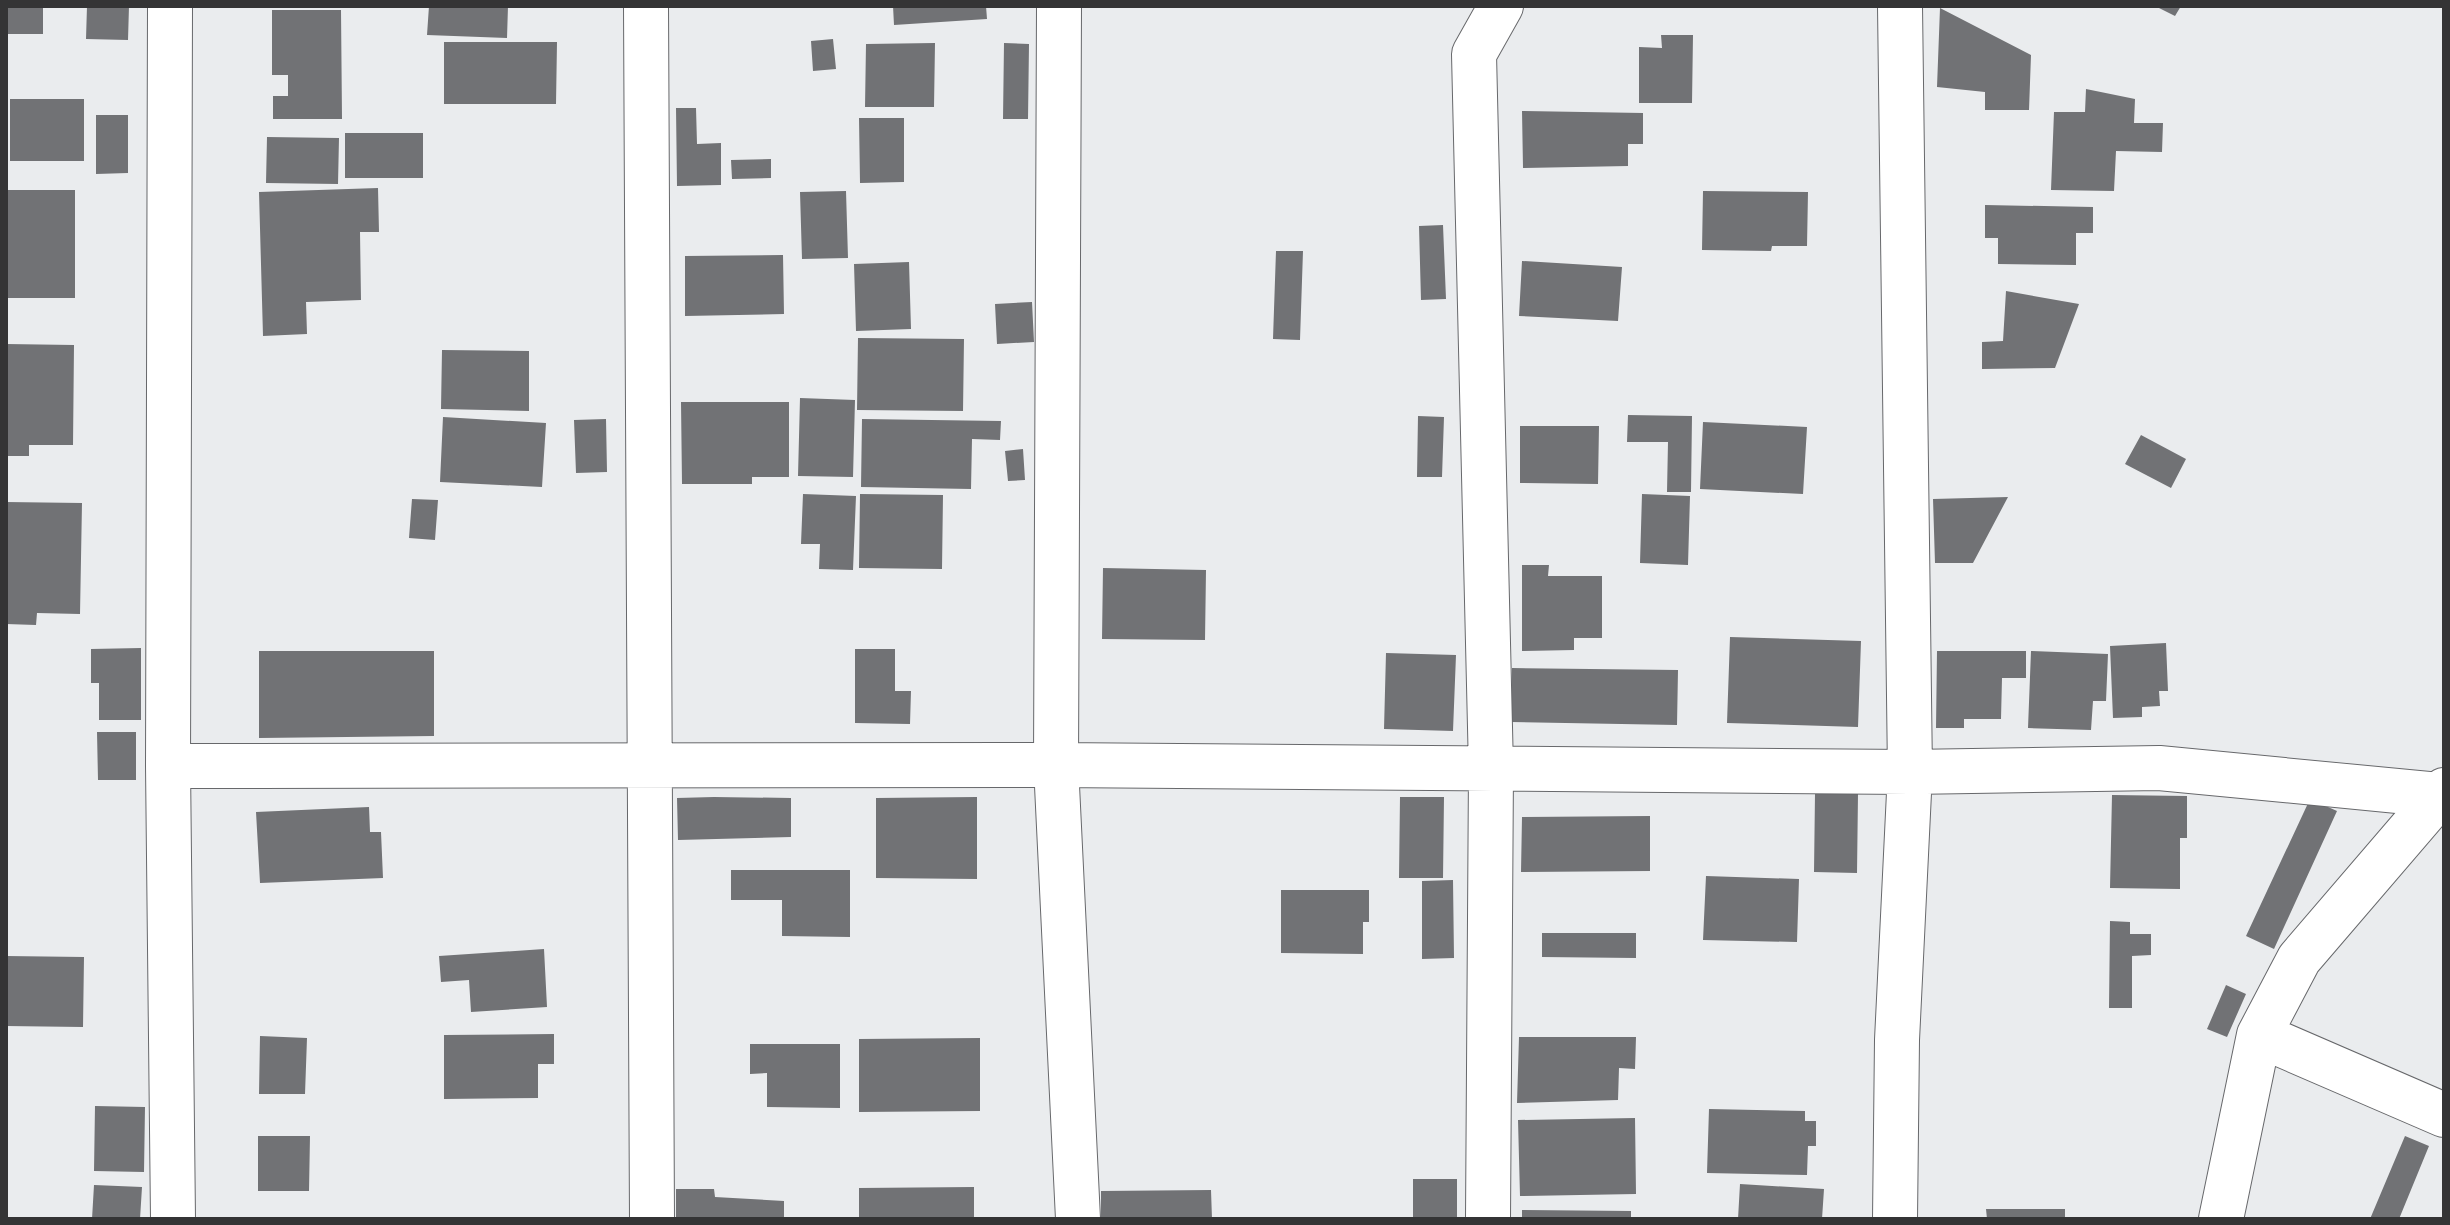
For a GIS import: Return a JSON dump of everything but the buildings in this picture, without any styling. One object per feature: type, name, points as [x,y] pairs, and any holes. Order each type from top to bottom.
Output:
[{"type":"street","points":[[170,6],[168,766],[173,1219]]},
{"type":"street","points":[[646,6],[652,1219]]},
{"type":"street","points":[[1059,6],[1056,765],[1078,1219]]},
{"type":"street","points":[[1475,6],[1491,769],[1488,1219]]},
{"type":"street","points":[[1474,54],[1501,6]]},
{"type":"street","points":[[1895,1219],[1897,1040],[1910,772],[1900,6]]},
{"type":"street","points":[[168,766],[649,768],[1056,765],[1910,772],[2159,768],[2442,792]]},
{"type":"street","points":[[2221,1219],[2259,1035],[2299,959],[2442,792]]},
{"type":"street","points":[[2259,1035],[2444,1115]]}]
